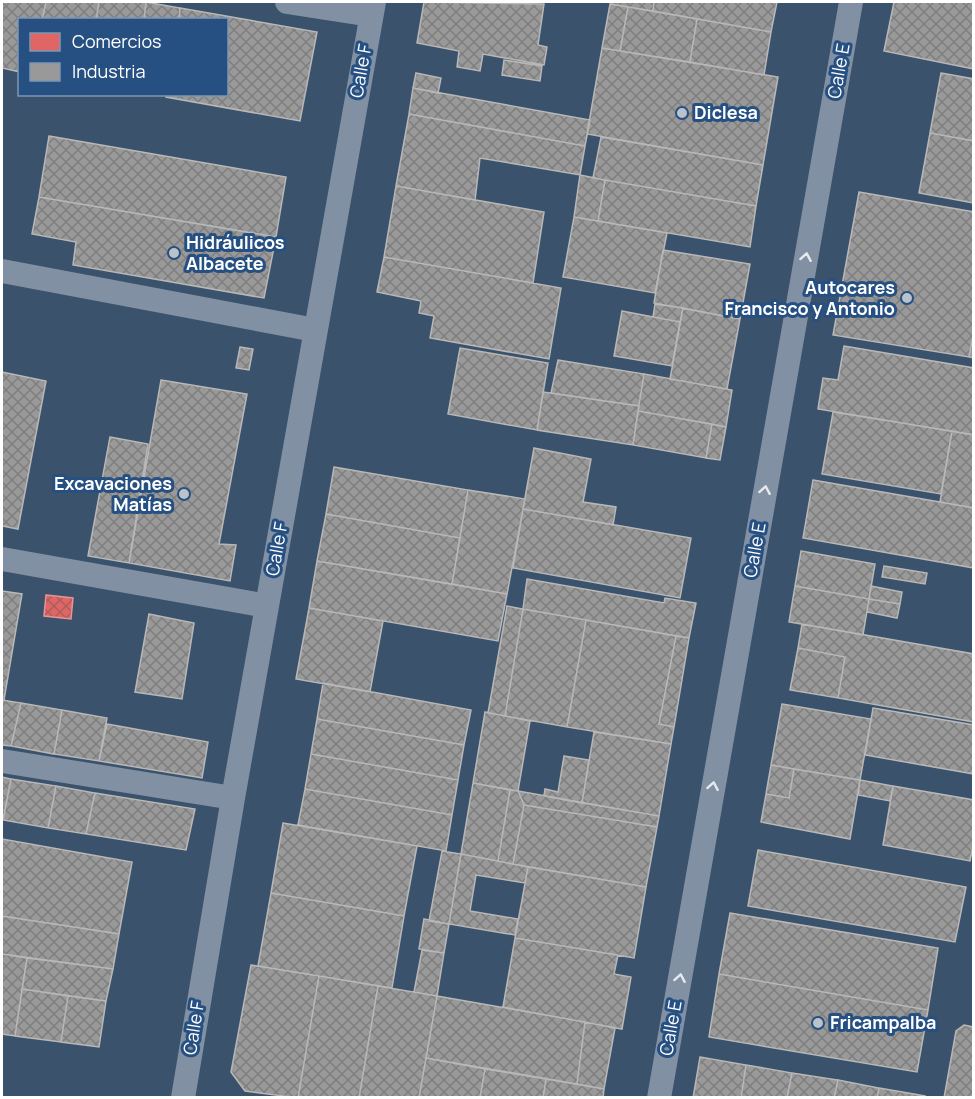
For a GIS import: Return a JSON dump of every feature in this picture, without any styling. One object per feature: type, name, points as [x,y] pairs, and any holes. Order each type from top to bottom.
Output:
[{"type":"street","points":[[287,2],[372,8]]},
{"type":"street","name":"Calle E","points":[[659,1098],[851,2]]},
{"type":"street","name":"Calle F","points":[[183,1098],[233,798],[372,8]]},
{"type":"street","points":[[2,271],[315,330]]},
{"type":"street","points":[[2,559],[267,606]]},
{"type":"street","points":[[2,761],[233,798]]},
{"type":"building: Comercios","points":[[46,595],[73,598],[71,619],[44,616]]},
{"type":"building: Industria","points":[[2,2],[46,2],[42,18],[18,18],[18,72],[2,68]]},
{"type":"building: Industria","points":[[46,2],[99,2],[96,18],[42,18]]},
{"type":"building: Industria","points":[[99,2],[146,2],[144,18],[96,18]]},
{"type":"building: Industria","points":[[146,2],[180,8],[179,18],[144,18]]},
{"type":"building: Industria","points":[[424,2],[544,4],[538,45],[547,47],[544,65],[483,54],[480,71],[457,67],[459,51],[417,43]]},
{"type":"building: Industria","points":[[611,2],[654,2],[653,11],[610,4]]},
{"type":"building: Industria","points":[[654,2],[777,2],[771,32],[653,11]]},
{"type":"building: Industria","points":[[894,2],[974,2],[974,69],[884,51]]},
{"type":"building: Industria","points":[[610,4],[628,7],[620,51],[602,48]]},
{"type":"building: Industria","points":[[628,7],[697,19],[690,62],[620,51]]},
{"type":"building: Industria","points":[[180,8],[317,32],[300,121],[166,97],[228,96],[228,18],[179,18]]},
{"type":"building: Industria","points":[[697,19],[771,32],[764,75],[690,62]]},
{"type":"building: Industria","name":"Diclesa","points":[[602,48],[778,77],[763,165],[587,134]]},
{"type":"building: Industria","points":[[504,60],[542,66],[540,81],[502,75]]},
{"type":"building: Industria","points":[[416,73],[441,78],[438,93],[413,88]]},
{"type":"building: Industria","points":[[941,73],[974,79],[974,141],[930,133]]},
{"type":"building: Industria","points":[[413,88],[590,120],[585,146],[409,114]]},
{"type":"building: Industria","points":[[409,114],[585,146],[580,175],[480,158],[475,200],[396,186]]},
{"type":"building: Industria","points":[[930,133],[974,141],[974,203],[919,193]]},
{"type":"building: Industria","points":[[49,136],[286,177],[276,237],[39,197]]},
{"type":"building: Industria","points":[[601,137],[763,165],[756,206],[593,178]]},
{"type":"building: Industria","points":[[580,175],[605,180],[598,221],[574,217]]},
{"type":"building: Industria","points":[[605,180],[756,206],[750,247],[598,221]]},
{"type":"building: Industria","points":[[396,186],[544,212],[533,283],[384,257]]},
{"type":"building: Industria","name":"Autocares Francisco y Antonio","points":[[859,192],[974,212],[974,331],[969,357],[833,335]]},
{"type":"building: Industria","name":"Hidráulicos Albacete","points":[[39,197],[276,237],[264,298],[73,265],[76,242],[32,234]]},
{"type":"building: Industria","points":[[574,217],[667,233],[655,293],[563,277]]},
{"type":"building: Industria","points":[[663,250],[750,264],[740,319],[654,303]]},
{"type":"building: Industria","points":[[384,257],[561,288],[549,359],[430,338],[434,316],[419,313],[421,301],[377,292]]},
{"type":"building: Industria","points":[[655,304],[683,308],[680,322],[653,317]]},
{"type":"building: Industria","points":[[683,308],[740,319],[727,389],[670,379]]},
{"type":"building: Industria","points":[[622,311],[680,322],[672,366],[614,356]]},
{"type":"building: Industria","points":[[974,331],[974,358],[969,357]]},
{"type":"building: Industria","points":[[844,346],[974,368],[974,435],[818,409],[823,378],[838,380]]},
{"type":"building: Industria","points":[[240,347],[253,349],[249,370],[236,368]]},
{"type":"building: Industria","points":[[460,348],[548,363],[537,430],[448,414]]},
{"type":"building: Industria","points":[[558,360],[644,374],[639,406],[551,393]]},
{"type":"building: Industria","points":[[2,372],[46,381],[18,529],[2,526]]},
{"type":"building: Industria","points":[[644,374],[732,390],[726,427],[638,411]]},
{"type":"building: Industria","name":"Excavaciones Matías","points":[[161,380],[247,394],[219,544],[236,545],[230,581],[129,563]]},
{"type":"building: Industria","points":[[543,392],[639,406],[633,445],[537,430]]},
{"type":"building: Industria","points":[[638,411],[712,424],[706,458],[633,445]]},
{"type":"building: Industria","points":[[833,412],[952,431],[941,494],[822,474]]},
{"type":"building: Industria","points":[[712,424],[726,427],[720,460],[706,458]]},
{"type":"building: Industria","points":[[952,431],[974,435],[974,508],[940,502]]},
{"type":"building: Industria","points":[[110,437],[148,444],[129,563],[88,556]]},
{"type":"building: Industria","points":[[534,448],[591,459],[583,502],[616,507],[613,525],[523,509]]},
{"type":"building: Industria","points":[[334,467],[468,490],[460,538],[326,514]]},
{"type":"building: Industria","points":[[813,480],[974,508],[974,568],[803,538]]},
{"type":"building: Industria","points":[[468,490],[525,499],[507,594],[452,584]]},
{"type":"building: Industria","points":[[523,509],[691,538],[680,598],[513,568]]},
{"type":"building: Industria","points":[[326,514],[460,538],[452,584],[317,561]]},
{"type":"building: Industria","points":[[801,551],[875,564],[869,599],[795,586]]},
{"type":"building: Industria","points":[[317,561],[507,594],[498,641],[309,608]]},
{"type":"building: Industria","points":[[884,566],[927,573],[925,584],[882,577]]},
{"type":"building: Industria","points":[[527,579],[664,603],[665,598],[696,603],[689,638],[523,609]]},
{"type":"building: Industria","points":[[795,586],[869,599],[863,635],[789,622]]},
{"type":"building: Industria","points":[[871,586],[902,592],[900,604],[869,599]]},
{"type":"building: Industria","points":[[2,591],[22,594],[4,700],[2,700]]},
{"type":"building: Industria","points":[[869,599],[900,604],[897,618],[867,612]]},
{"type":"building: Industria","points":[[507,606],[523,609],[505,716],[488,713]]},
{"type":"building: Industria","points":[[309,608],[383,621],[370,692],[296,679]]},
{"type":"building: Industria","points":[[523,609],[586,620],[567,727],[505,716]]},
{"type":"building: Industria","points":[[149,614],[194,623],[182,699],[135,692]]},
{"type":"building: Industria","points":[[586,620],[676,636],[659,724],[674,727],[671,744],[567,727]]},
{"type":"building: Industria","points":[[802,624],[974,654],[974,722],[838,698],[845,657],[798,648]]},
{"type":"building: Industria","points":[[676,636],[689,638],[674,727],[659,724]]},
{"type":"building: Industria","points":[[798,648],[845,657],[838,698],[790,690]]},
{"type":"building: Industria","points":[[323,683],[471,710],[464,745],[317,719]]},
{"type":"building: Industria","points":[[2,700],[21,703],[11,746],[2,745]]},
{"type":"building: Industria","points":[[21,703],[62,710],[54,754],[11,746]]},
{"type":"building: Industria","points":[[782,704],[871,719],[860,780],[771,765]]},
{"type":"building: Industria","points":[[873,708],[974,725],[974,774],[865,755]]},
{"type":"building: Industria","points":[[62,710],[107,718],[99,761],[54,754]]},
{"type":"building: Industria","points":[[485,712],[530,721],[518,791],[473,783]]},
{"type":"building: Industria","points":[[317,719],[464,745],[458,780],[311,754]]},
{"type":"building: Industria","points":[[107,724],[208,742],[202,778],[99,761]]},
{"type":"building: Industria","points":[[594,732],[671,744],[659,816],[582,803]]},
{"type":"building: Industria","points":[[311,754],[458,780],[452,815],[305,789]]},
{"type":"building: Industria","points":[[564,756],[589,760],[582,803],[544,796],[545,789],[558,792]]},
{"type":"building: Industria","points":[[771,765],[794,769],[789,798],[766,794]]},
{"type":"building: Industria","points":[[794,769],[860,780],[850,839],[761,822],[766,794],[789,798]]},
{"type":"building: Industria","points":[[2,777],[11,779],[3,820],[2,820]]},
{"type":"building: Industria","points":[[11,779],[56,786],[48,828],[3,820]]},
{"type":"building: Industria","points":[[860,780],[893,786],[890,801],[858,795]]},
{"type":"building: Industria","points":[[473,783],[510,790],[498,861],[461,854]]},
{"type":"building: Industria","points":[[56,786],[95,793],[86,834],[48,828]]},
{"type":"building: Industria","points":[[893,786],[974,800],[974,841],[970,861],[883,845]]},
{"type":"building: Industria","points":[[305,789],[452,815],[446,851],[298,825]]},
{"type":"building: Industria","points":[[510,790],[518,791],[524,805],[513,864],[498,861]]},
{"type":"building: Industria","points":[[518,791],[659,816],[657,827],[524,805]]},
{"type":"building: Industria","points":[[95,793],[195,809],[186,850],[86,834]]},
{"type":"building: Industria","points":[[524,805],[657,827],[646,887],[513,864]]},
{"type":"building: Industria","points":[[283,823],[417,846],[404,916],[271,893]]},
{"type":"building: Industria","points":[[2,839],[132,862],[119,934],[2,916]]},
{"type":"building: Industria","points":[[758,850],[966,887],[955,942],[748,906]]},
{"type":"building: Industria","points":[[442,851],[461,854],[449,924],[429,921]]},
{"type":"building: Industria","points":[[461,854],[528,867],[525,883],[476,875],[470,911],[518,919],[515,935],[449,924]]},
{"type":"building: Industria","points":[[528,867],[646,887],[634,958],[515,938]]},
{"type":"building: Industria","points":[[271,893],[404,916],[392,988],[258,966]]},
{"type":"building: Industria","points":[[730,913],[938,948],[928,1010],[719,974]]},
{"type":"building: Industria","points":[[2,916],[119,934],[113,969],[2,954]]},
{"type":"building: Industria","points":[[424,919],[449,924],[444,953],[419,949]]},
{"type":"building: Industria","points":[[515,938],[618,955],[614,974],[631,977],[622,1029],[503,1007]]},
{"type":"building: Industria","points":[[422,950],[444,953],[437,996],[414,992]]},
{"type":"building: Industria","points":[[2,954],[27,958],[15,1036],[2,1034]]},
{"type":"building: Industria","points":[[27,958],[113,969],[106,1001],[22,989]]},
{"type":"building: Industria","points":[[251,965],[319,976],[298,1098],[245,1091],[231,1072]]},
{"type":"building: Industria","name":"Fricampalba","points":[[719,974],[928,1010],[917,1072],[709,1037]]},
{"type":"building: Industria","points":[[319,976],[378,986],[359,1098],[298,1098]]},
{"type":"building: Industria","points":[[378,986],[437,996],[419,1098],[359,1098]]},
{"type":"building: Industria","points":[[22,989],[68,996],[61,1042],[15,1036]]},
{"type":"building: Industria","points":[[68,996],[106,1001],[99,1047],[61,1042]]},
{"type":"building: Industria","points":[[437,996],[585,1022],[577,1084],[426,1058]]},
{"type":"building: Industria","points":[[585,1022],[615,1028],[604,1089],[577,1084]]},
{"type":"building: Industria","points":[[964,1025],[974,1027],[974,1098],[944,1098],[956,1031]]},
{"type":"building: Industria","points":[[700,1057],[746,1065],[741,1098],[693,1098]]},
{"type":"building: Industria","points":[[426,1058],[485,1069],[480,1098],[419,1098]]},
{"type":"building: Industria","points":[[746,1065],[792,1073],[787,1098],[741,1098]]},
{"type":"building: Industria","points":[[485,1069],[546,1079],[543,1098],[480,1098]]},
{"type":"building: Industria","points":[[792,1073],[838,1080],[834,1098],[787,1098]]},
{"type":"building: Industria","points":[[546,1079],[604,1089],[603,1098],[543,1098]]},
{"type":"building: Industria","points":[[838,1080],[879,1088],[877,1098],[834,1098]]},
{"type":"building: Industria","points":[[879,1088],[925,1096],[925,1098],[877,1098]]},
{"type":"place","name":"Diclesa","points":[[682,113]]},
{"type":"place","name":"Hidráulicos Albacete","points":[[174,253]]},
{"type":"place","name":"Autocares Francisco y Antonio","points":[[907,298]]},
{"type":"place","name":"Excavaciones Matías","points":[[184,494]]},
{"type":"place","name":"Fricampalba","points":[[818,1023]]}]
